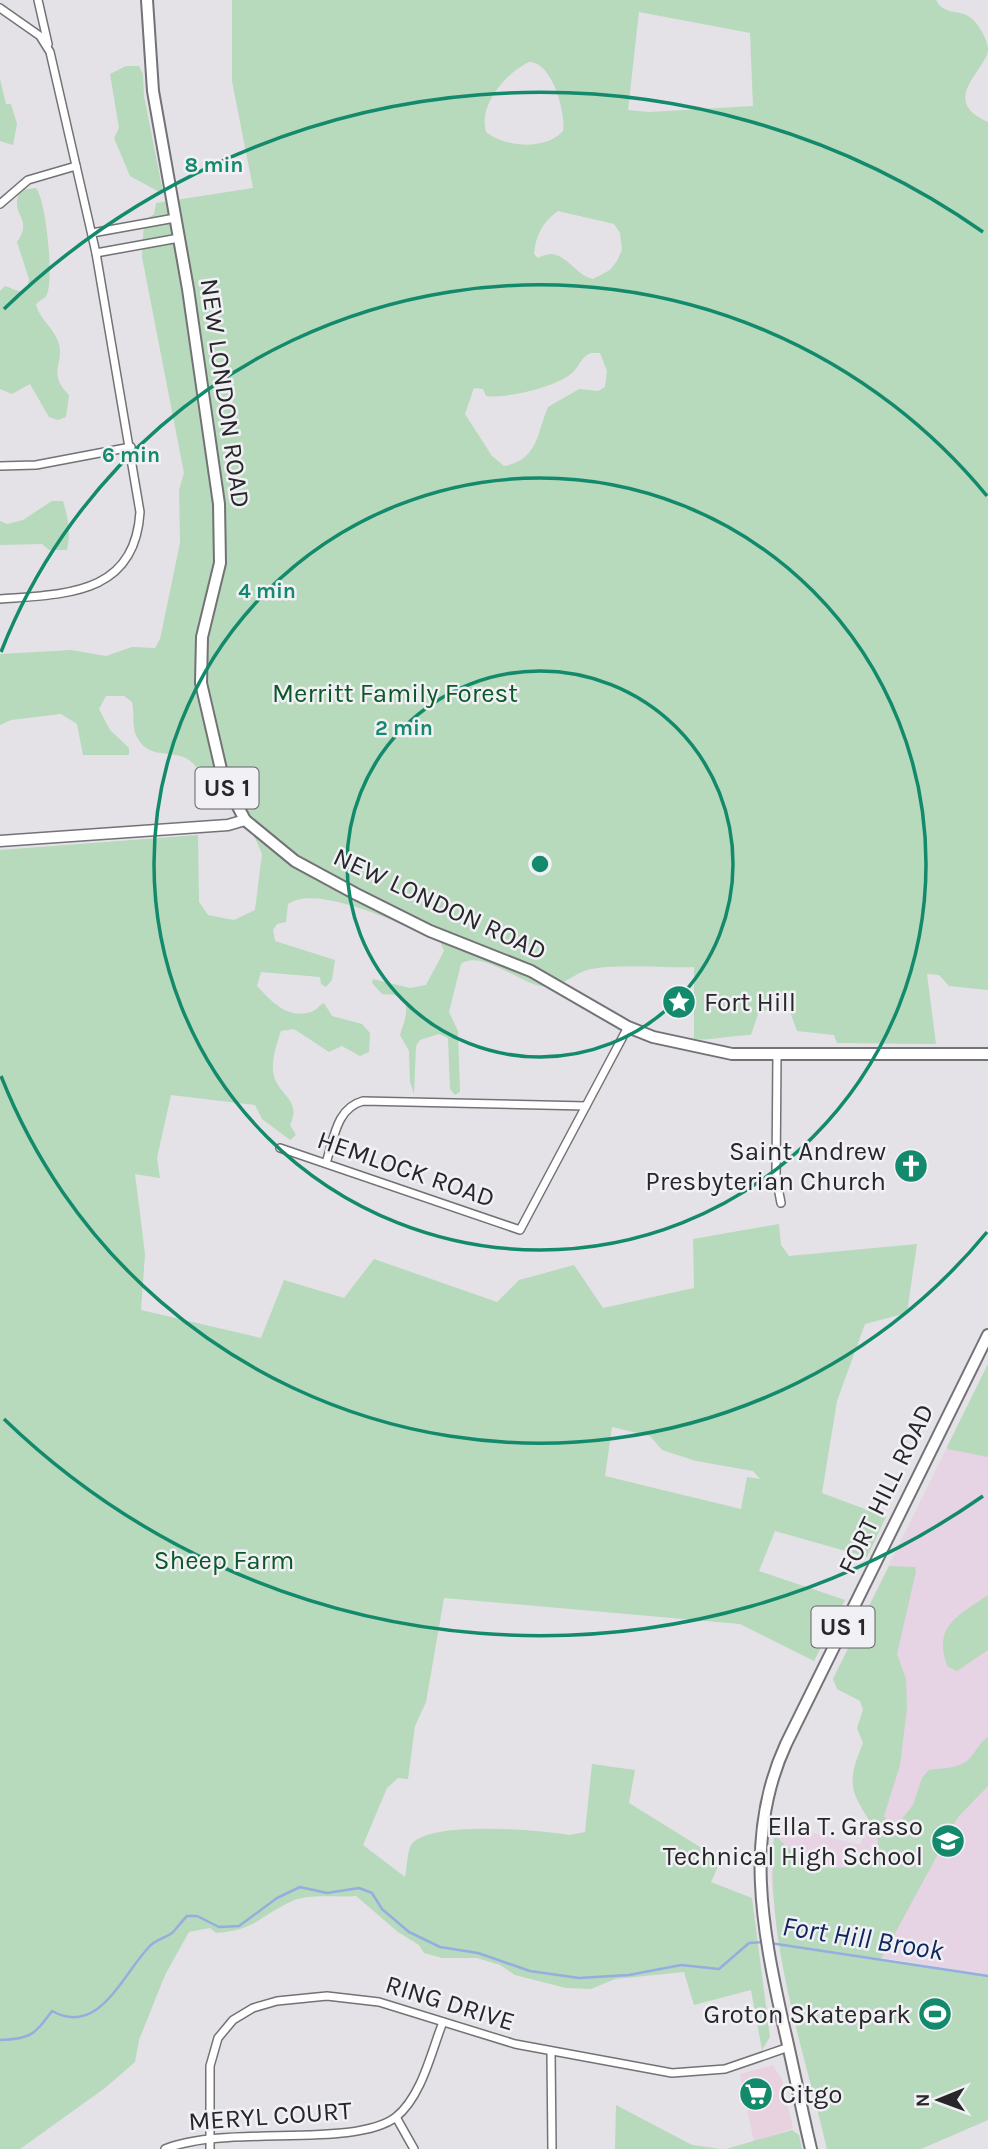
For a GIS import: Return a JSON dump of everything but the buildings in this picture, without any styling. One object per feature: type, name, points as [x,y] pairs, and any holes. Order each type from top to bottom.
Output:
[{"type":"main road","name":"NEW LONDON ROAD","points":[[148,0],[151,81],[179,238],[220,524],[220,563],[202,637],[201,683],[219,765],[233,801],[245,820],[295,861],[356,894],[430,931],[531,971],[628,1027],[653,1037],[709,1052],[949,1056]]},
{"type":"main road","name":"US 1","points":[[949,1056],[988,1054]]},
{"type":"main road","name":"US 1","points":[[949,1056],[988,1060]]},
{"type":"main road","name":"FORT HILL ROAD","points":[[811,2149],[768,1952],[761,1899],[760,1842],[765,1804],[775,1771],[988,1335]]},
{"type":"street","points":[[0,599],[86,589],[106,578],[126,559],[136,537],[140,512],[96,253],[38,0]]},
{"type":"street","points":[[0,8],[43,38],[50,52]]},
{"type":"street","points":[[0,204],[27,180],[76,166]]},
{"type":"street","points":[[92,233],[174,218]]},
{"type":"street","points":[[96,253],[179,238]]},
{"type":"street","points":[[0,466],[36,464],[131,447]]},
{"type":"street","points":[[0,841],[228,825],[245,820]]},
{"type":"street","points":[[326,1163],[343,1112],[350,1104],[363,1101],[586,1106],[628,1027]]},
{"type":"street","points":[[777,1054],[776,1177],[781,1203]]},
{"type":"street","name":"HEMLOCK ROAD","points":[[279,1148],[520,1230],[586,1106]]},
{"type":"street","name":"RING DRIVE","points":[[210,2149],[210,2066],[218,2038],[233,2020],[253,2008],[301,1997],[355,1998],[402,2007],[492,2039],[551,2052],[687,2074],[733,2067],[789,2048]]},
{"type":"street","points":[[415,2149],[396,2117],[415,2092],[443,2022]]},
{"type":"street","points":[[551,2052],[552,2149]]},
{"type":"street","name":"MERYL COURT","points":[[165,2149],[210,2137],[358,2132],[396,2117]]},
{"type":"shaded area","points":[[988,1364],[988,1975],[778,1941],[771,1879],[775,1823],[860,1845],[884,1784],[896,1711],[833,1679]]},
{"type":"shaded area","points":[[773,2065],[782,2080],[793,2128],[754,2142],[740,2074]]},
{"type":"green space","points":[[232,0],[936,0],[945,9],[964,14],[977,24],[988,49],[969,85],[966,104],[973,113],[988,122],[988,990],[949,986],[939,975],[927,974],[936,1044],[837,1043],[834,1035],[797,1031],[789,1009],[759,1011],[751,1035],[694,1039],[694,967],[627,966],[591,969],[548,987],[532,984],[489,964],[469,961],[461,964],[449,1012],[458,1031],[460,1092],[455,1095],[450,1089],[448,1038],[439,1034],[420,1040],[416,1046],[414,1094],[410,1082],[409,1051],[400,1035],[406,1015],[405,1004],[399,996],[382,994],[372,983],[373,979],[410,988],[426,985],[444,951],[440,941],[364,909],[341,903],[302,899],[288,904],[286,922],[277,924],[273,930],[275,941],[335,960],[332,980],[326,987],[321,984],[320,977],[261,972],[257,986],[274,1003],[287,1011],[302,1014],[315,1010],[324,1003],[332,1016],[362,1024],[370,1033],[369,1052],[360,1056],[342,1046],[329,1052],[294,1029],[281,1031],[273,1070],[278,1086],[293,1108],[290,1125],[296,1135],[290,1140],[262,1119],[255,1105],[171,1095],[157,1158],[160,1178],[135,1174],[145,1254],[141,1310],[261,1338],[284,1280],[344,1298],[374,1259],[497,1302],[519,1280],[574,1265],[603,1308],[694,1288],[693,1239],[779,1224],[781,1245],[789,1256],[917,1244],[907,1313],[865,1324],[837,1401],[822,1493],[886,1517],[867,1557],[775,1531],[759,1571],[845,1600],[814,1661],[740,1624],[444,1598],[426,1702],[415,1726],[408,1779],[398,1778],[387,1788],[363,1845],[405,1877],[411,1845],[421,1837],[439,1832],[486,1829],[570,1835],[585,1832],[592,1764],[635,1770],[629,1803],[721,1860],[711,1882],[752,1898],[770,2037],[762,2050],[751,1990],[694,2005],[684,1972],[615,1979],[591,1989],[566,1988],[515,1975],[500,1965],[477,1958],[442,1958],[424,1953],[419,1945],[398,1932],[356,1896],[297,1899],[240,1929],[216,1933],[210,1928],[189,1932],[165,1975],[139,2040],[135,2062],[105,2088],[20,2149],[0,2149],[0,850],[198,835],[199,902],[208,915],[234,920],[255,910],[262,854],[255,838],[221,794],[203,786],[198,771],[191,762],[183,757],[154,752],[138,739],[132,702],[124,696],[106,696],[99,709],[110,730],[129,748],[129,755],[83,755],[77,724],[61,714],[11,720],[0,725],[0,654],[71,650],[106,656],[132,647],[155,648],[160,639],[180,543],[179,490],[184,473],[142,257],[144,221],[154,214],[156,203],[253,188],[232,81]],"holes":[[[639,12],[750,33],[753,106],[649,112],[628,110]],[[529,62],[537,64],[556,89],[562,112],[563,131],[546,142],[514,144],[486,132],[486,111],[490,101],[503,82]],[[558,211],[614,224],[620,233],[622,250],[610,270],[593,279],[579,272],[561,257],[547,255],[538,258],[534,254],[536,241]],[[591,353],[600,353],[607,371],[605,387],[598,391],[579,389],[548,407],[535,444],[524,458],[504,466],[492,456],[465,414],[474,388],[483,389],[486,396],[532,390],[566,377]],[[612,1427],[650,1436],[662,1450],[696,1461],[753,1471],[760,1479],[747,1477],[741,1509],[605,1476]]]},
{"type":"green space","points":[[126,66],[139,66],[143,74],[144,96],[163,192],[161,193],[130,176],[114,138],[119,128],[110,74]]},
{"type":"green space","points":[[0,79],[6,104],[11,104],[17,124],[13,145],[0,141]]},
{"type":"green space","points":[[36,188],[46,223],[50,272],[47,294],[36,305],[59,344],[57,375],[62,388],[69,395],[66,417],[58,420],[49,417],[30,384],[12,394],[0,389],[0,291],[5,286],[21,292],[28,286],[29,279],[17,242],[23,227],[17,205],[21,190]]},
{"type":"green space","points":[[52,501],[63,501],[69,538],[67,550],[49,550],[42,544],[0,545],[0,521],[7,524],[23,520]]},
{"type":"green space","points":[[988,1364],[988,1457],[948,1449],[947,1447]]},
{"type":"green space","points":[[889,1566],[915,1567],[916,1571],[897,1654],[906,1679],[907,1708],[900,1765],[884,1816],[889,1824],[898,1824],[913,1805],[922,1778],[929,1770],[960,1765],[972,1756],[988,1737],[988,1786],[958,1817],[881,1959],[988,1975],[988,2120],[921,2149],[827,2149],[780,1954],[775,1914],[774,1835],[799,1857],[813,1865],[849,1867],[854,1862],[876,1858],[878,1840],[859,1804],[853,1786],[854,1769],[863,1743],[857,1728],[863,1710],[860,1701],[837,1689],[833,1679]]},
{"type":"green space","points":[[988,1595],[988,1650],[957,1671],[948,1667],[943,1641],[946,1632],[958,1616]]},
{"type":"green space","points":[[616,2105],[692,2145],[721,2149],[615,2149]]},
{"type":"green space","points":[[792,2130],[799,2135],[802,2149],[726,2149]]},
{"type":"waterway","name":"Fort Hill Brook","points":[[0,2040],[31,2034],[52,2011],[69,2017],[83,2016],[96,2010],[119,1986],[149,1947],[172,1933],[187,1916],[197,1916],[219,1927],[239,1926],[277,1898],[300,1887],[327,1893],[359,1888],[372,1893],[382,1909],[409,1932],[440,1947],[478,1953],[530,1971],[579,1978],[629,1975],[681,1965],[719,1969],[749,1943],[764,1942]]},
{"type":"waterway","name":"Fort Hill Brook","points":[[770,1943],[988,1976]]},
{"type":"place","name":"Fort Hill","points":[[679,1002]]},
{"type":"place","name":"Saint Andrew Presbyterian Church","points":[[911,1166]]},
{"type":"place","name":"Ella T. Grasso Technical High School","points":[[948,1841]]},
{"type":"place","name":"Groton Skatepark","points":[[935,2014]]},
{"type":"place","name":"Citgo","points":[[756,2094]]},
{"type":"park label","name":"Merritt Family Forest","points":[[395,693]]},
{"type":"park label","name":"Sheep Farm","points":[[224,1560]]}]
